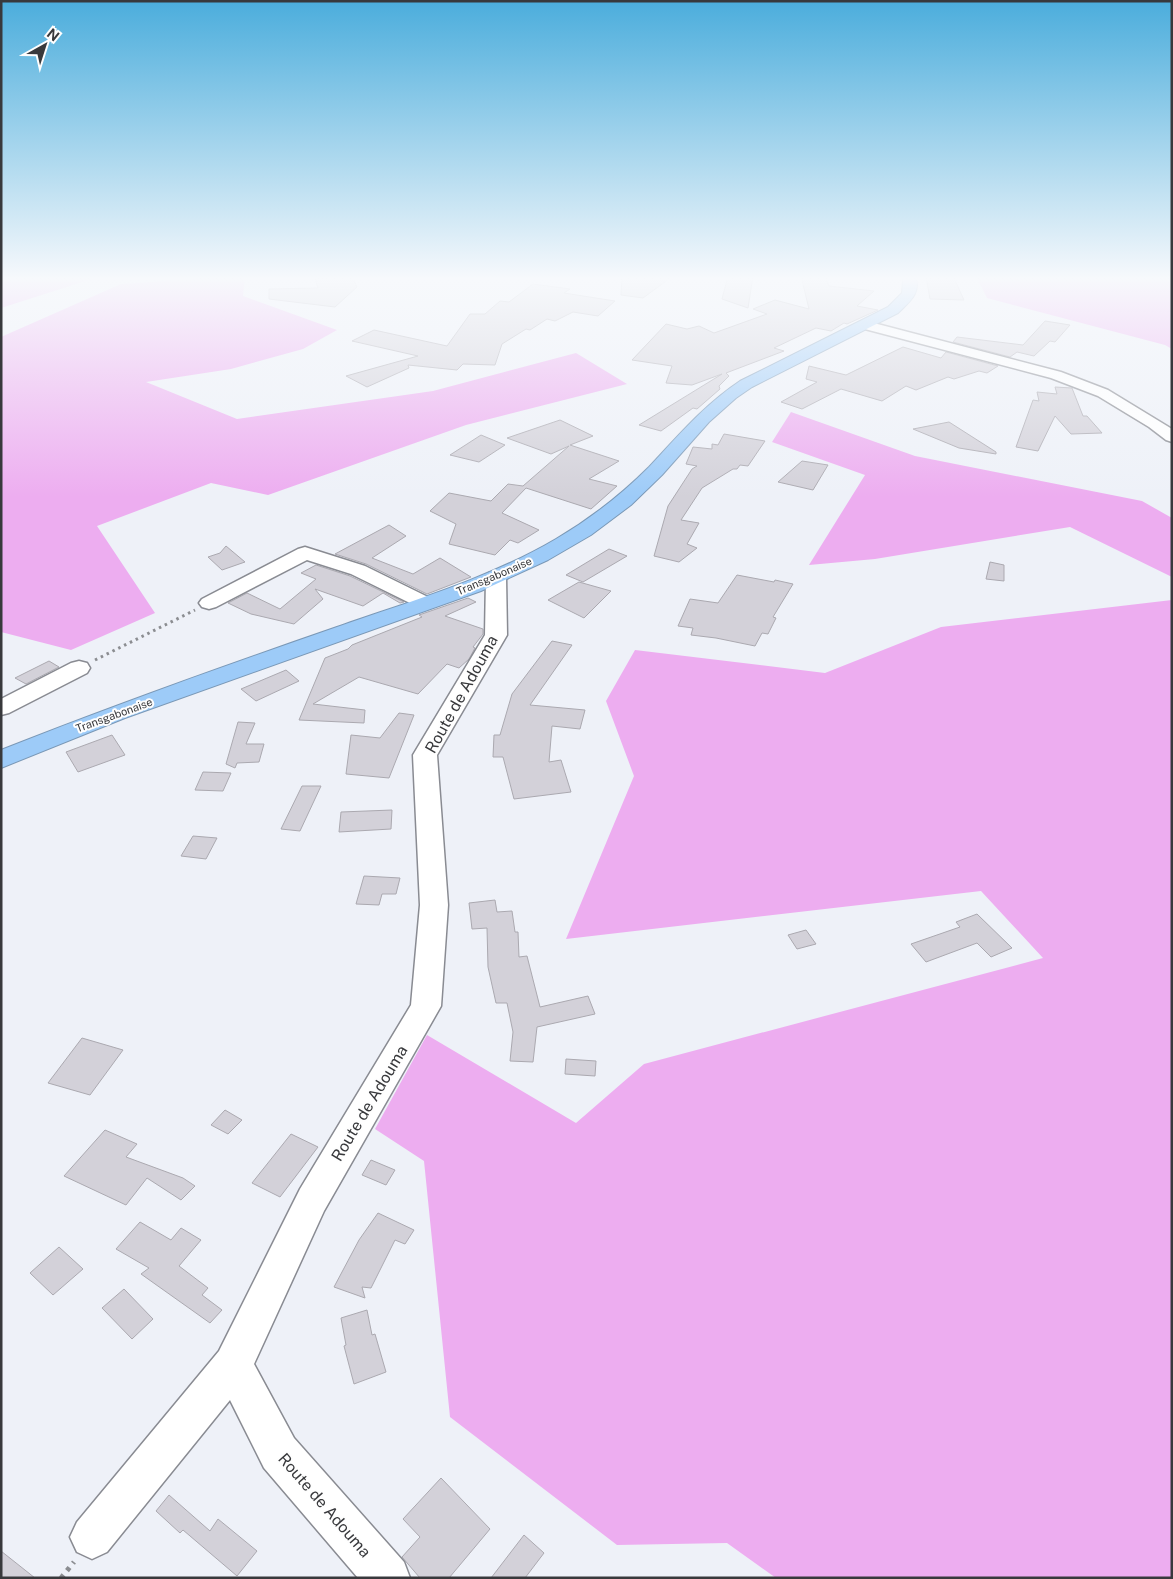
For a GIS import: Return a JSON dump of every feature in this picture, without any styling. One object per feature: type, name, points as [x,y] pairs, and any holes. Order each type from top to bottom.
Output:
[{"type":"highway","name":"Transgabonaise","points":[[1,760],[116,713],[496,577],[547,552],[611,511],[644,482],[702,418],[723,399],[746,384],[816,350]]},
{"type":"street","points":[[960,350],[1056,375],[1103,393],[1155,424],[1172,437]]},
{"type":"street","points":[[208,604],[305,553],[358,570],[425,604]]},
{"type":"street","name":"Route de Adouma","points":[[388,1578],[279,1453],[233,1365],[312,1200],[426,1006],[434,905],[425,755],[496,635],[496,577]]},
{"type":"street","points":[[1,708],[79,668]]},
{"type":"street","points":[[92,1537],[233,1365]]},
{"type":"path","points":[[79,668],[208,604]]},
{"type":"shaded area","points":[[1,350],[301,350],[231,369],[146,382],[237,419],[433,391],[576,353],[627,384],[466,425],[268,495],[211,483],[97,526],[155,613],[71,650],[1,632]]},
{"type":"shaded area","points":[[791,412],[915,456],[1142,501],[1172,518],[1172,577],[1070,527],[875,559],[809,565],[865,475],[772,442]]},
{"type":"shaded area","points":[[1172,600],[1172,1578],[776,1578],[727,1543],[617,1545],[450,1417],[424,1161],[375,1129],[427,1035],[576,1123],[644,1064],[1043,958],[981,891],[566,939],[634,776],[606,701],[635,650],[825,673],[941,627]]},
{"type":"building","points":[[390,350],[500,350],[495,365],[463,364],[457,370],[408,365],[409,368],[367,387],[346,376],[418,356]]},
{"type":"building","points":[[642,350],[784,351],[726,373],[729,376],[719,386],[720,389],[697,409],[693,408],[661,431],[639,425],[722,374],[692,385],[666,383],[672,366],[632,360]]},
{"type":"building","points":[[898,350],[912,350],[941,358],[946,352],[998,366],[987,373],[979,371],[954,379],[948,377],[916,390],[906,386],[882,401],[841,389],[802,409],[781,402],[817,382],[806,379],[809,366],[846,375]]},
{"type":"building","points":[[982,350],[1041,350],[1034,356],[1017,352],[1010,357]]},
{"type":"building","points":[[1055,387],[1072,388],[1083,416],[1087,416],[1102,433],[1071,434],[1055,416],[1038,451],[1016,447],[1033,400],[1039,401],[1037,392],[1057,394]]},
{"type":"building","points":[[560,420],[593,436],[570,445],[619,461],[589,479],[617,486],[591,509],[526,488],[502,513],[539,530],[518,543],[510,540],[495,555],[449,544],[456,524],[430,511],[449,493],[491,501],[508,484],[523,486],[569,446],[551,454],[507,438]]},
{"type":"building","points":[[949,422],[996,452],[996,454],[959,448],[913,429]]},
{"type":"building","points":[[724,434],[765,441],[748,466],[740,465],[737,469],[733,469],[702,488],[681,520],[699,523],[687,544],[697,548],[679,562],[654,556],[668,506],[692,469],[697,466],[686,464],[693,447],[712,449],[712,444],[718,445]]},
{"type":"building","points":[[481,435],[505,445],[479,462],[450,455]]},
{"type":"building","points":[[802,461],[828,465],[813,490],[778,482]]},
{"type":"building","points":[[389,525],[406,536],[372,558],[413,574],[440,558],[471,577],[427,594],[366,564],[335,554]]},
{"type":"building","points":[[226,546],[245,562],[222,570],[208,557],[220,553]]},
{"type":"building","points":[[609,549],[627,556],[583,582],[566,575]]},
{"type":"building","points":[[990,562],[1004,565],[1004,581],[986,579]]},
{"type":"building","points":[[316,565],[350,576],[404,602],[400,603],[383,593],[363,606],[315,589],[323,599],[294,624],[251,614],[228,603],[247,593],[280,609],[316,579],[301,573]]},
{"type":"building","points":[[737,575],[793,584],[773,617],[776,618],[768,634],[762,633],[755,646],[691,635],[693,628],[678,626],[690,599],[718,603]]},
{"type":"building","points":[[579,582],[611,591],[584,618],[548,600]]},
{"type":"building","points":[[468,598],[476,602],[445,616],[483,629],[483,634],[473,647],[475,648],[469,659],[459,668],[447,664],[418,694],[359,677],[313,704],[365,710],[364,723],[299,720],[325,658],[422,617],[419,615]]},
{"type":"building","points":[[552,641],[572,645],[530,705],[585,710],[580,729],[552,726],[549,762],[561,760],[571,792],[514,799],[503,757],[493,757],[494,735],[500,735],[512,694]]},
{"type":"building","points":[[49,661],[59,667],[26,684],[15,678]]},
{"type":"building","points":[[286,670],[299,681],[256,701],[241,689]]},
{"type":"building","points":[[399,713],[414,715],[389,778],[346,774],[351,735],[380,738]]},
{"type":"building","points":[[238,722],[255,723],[246,744],[264,744],[259,762],[237,763],[235,768],[226,764]]},
{"type":"building","points":[[112,735],[125,755],[78,772],[66,752]]},
{"type":"building","points":[[203,772],[231,773],[223,791],[195,790]]},
{"type":"building","points":[[302,786],[321,786],[300,831],[281,829]]},
{"type":"building","points":[[392,810],[391,829],[339,832],[341,812]]},
{"type":"building","points":[[193,836],[217,838],[206,859],[181,856]]},
{"type":"building","points":[[364,876],[400,878],[396,894],[382,894],[379,905],[356,904]]},
{"type":"building","points":[[495,900],[497,912],[512,911],[515,932],[518,932],[519,957],[527,956],[540,1007],[588,996],[595,1014],[537,1027],[533,1062],[510,1061],[513,1032],[507,1003],[496,1003],[488,967],[487,928],[472,929],[469,903]]},
{"type":"building","points":[[977,914],[1012,948],[991,957],[977,943],[926,962],[911,944],[960,927],[956,922]]},
{"type":"building","points":[[806,930],[816,944],[797,949],[788,935]]},
{"type":"building","points":[[82,1038],[123,1050],[90,1095],[48,1083]]},
{"type":"building","points":[[566,1059],[596,1061],[595,1076],[565,1074]]},
{"type":"building","points":[[225,1110],[242,1120],[228,1134],[211,1125]]},
{"type":"building","points":[[105,1130],[137,1144],[126,1157],[183,1178],[195,1186],[181,1200],[147,1178],[126,1205],[64,1176]]},
{"type":"building","points":[[291,1134],[318,1147],[280,1197],[252,1183]]},
{"type":"building","points":[[371,1160],[395,1170],[386,1185],[362,1175]]},
{"type":"building","points":[[378,1213],[414,1230],[405,1244],[395,1240],[371,1288],[362,1287],[365,1298],[334,1287],[359,1240]]},
{"type":"building","points":[[140,1222],[171,1240],[181,1228],[201,1240],[179,1266],[208,1288],[202,1295],[222,1310],[210,1323],[141,1274],[149,1268],[116,1249]]},
{"type":"building","points":[[59,1247],[83,1269],[53,1295],[30,1273]]},
{"type":"building","points":[[124,1289],[153,1319],[132,1339],[102,1308]]},
{"type":"building","points":[[367,1310],[372,1335],[375,1334],[386,1372],[354,1384],[344,1346],[346,1345],[341,1318]]},
{"type":"building","points":[[441,1478],[490,1529],[449,1578],[420,1578],[402,1557],[420,1537],[403,1519]]},
{"type":"building","points":[[169,1495],[210,1531],[218,1519],[257,1551],[237,1576],[183,1530],[180,1533],[156,1511]]},
{"type":"building","points":[[524,1535],[544,1553],[525,1578],[491,1578]]},
{"type":"building","points":[[1,1551],[35,1578],[1,1578]]}]
